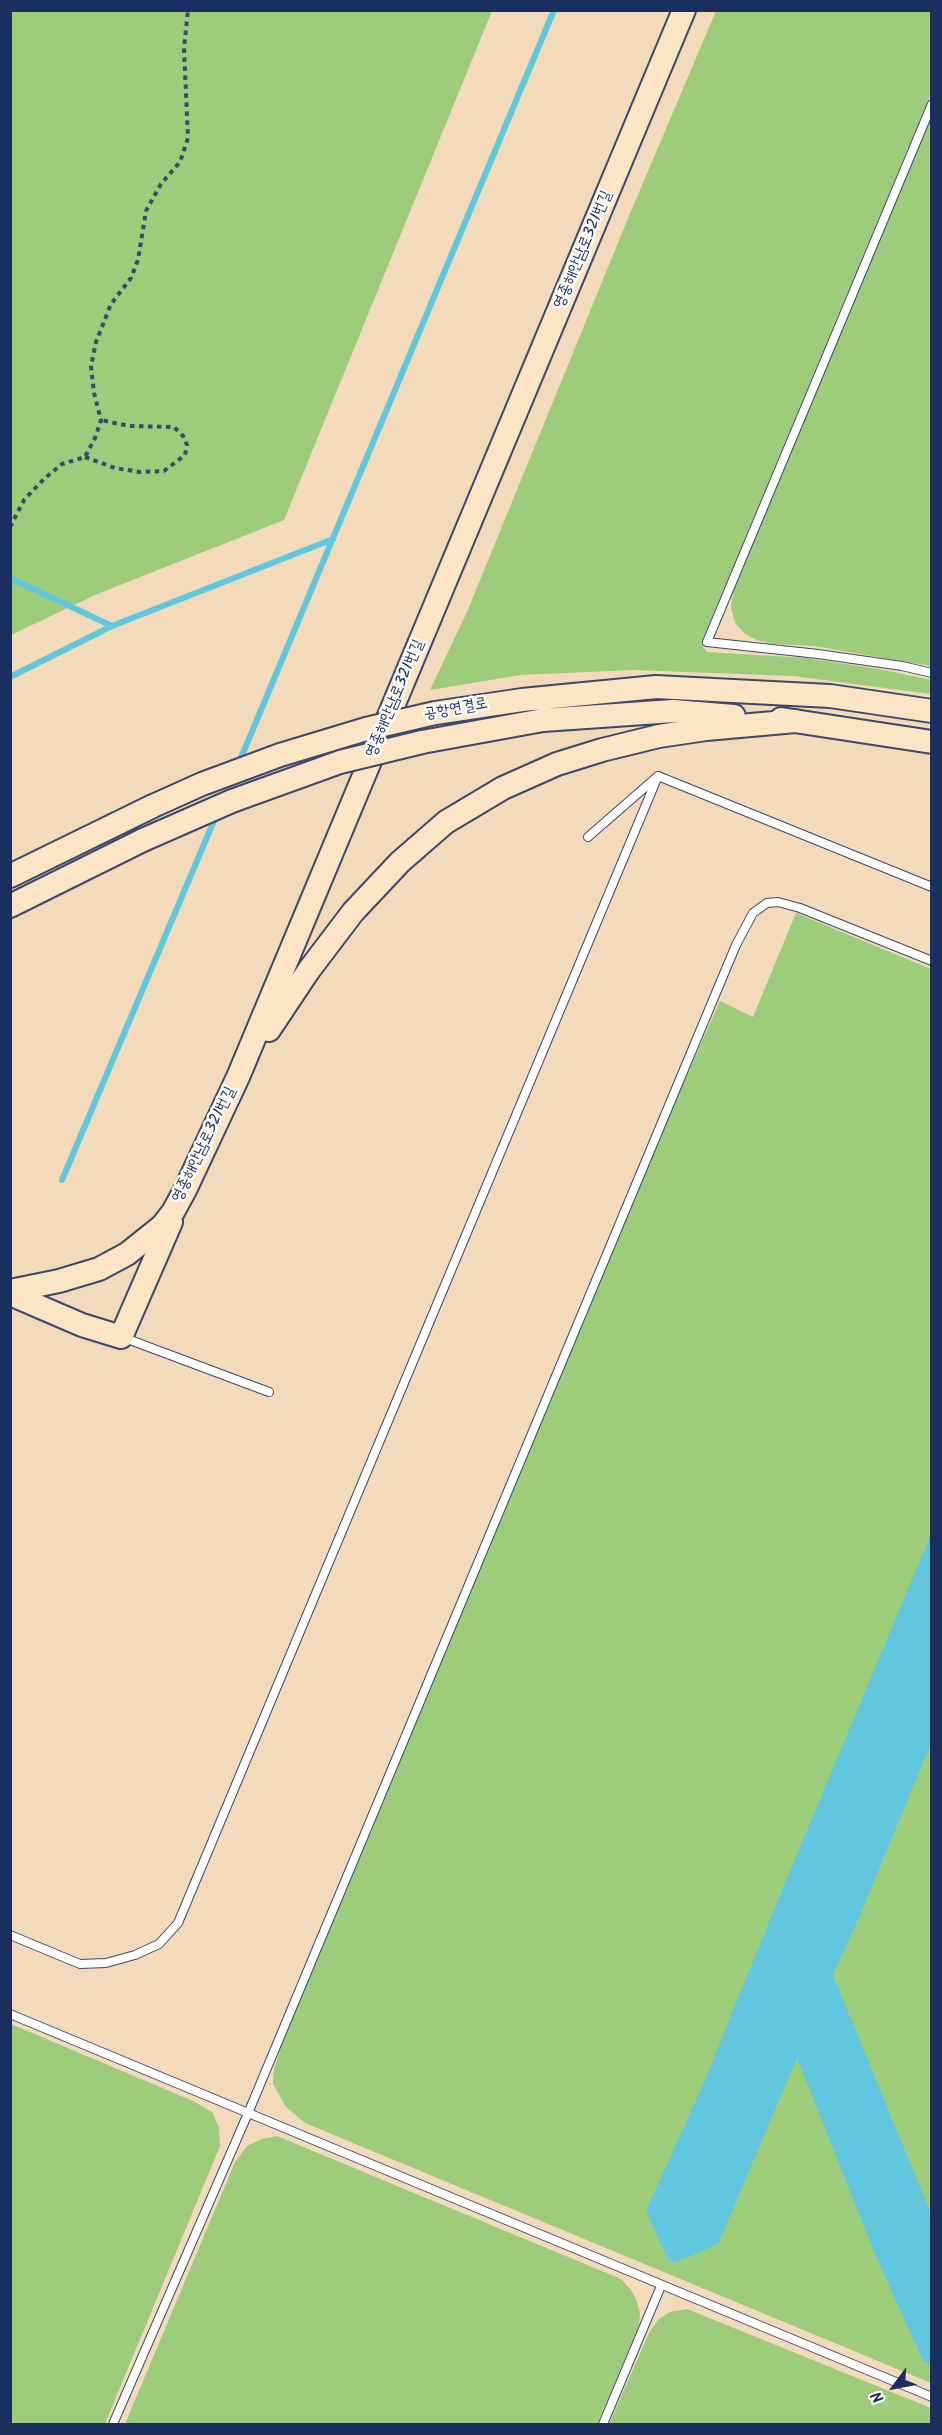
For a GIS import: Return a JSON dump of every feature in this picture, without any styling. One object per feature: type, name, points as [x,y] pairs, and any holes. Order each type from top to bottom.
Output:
[{"type":"street","name":"영종해안남로321번길","points":[[10,1292],[89,1272],[128,1254],[162,1226],[185,1190],[238,1077],[684,10]]},
{"type":"street","name":"공항연결로","points":[[10,876],[202,784],[280,755],[366,729],[435,713],[522,700],[656,687],[830,696],[932,711]]},
{"type":"street","name":"공항연결로","points":[[10,906],[143,840],[232,801],[329,766],[422,742],[543,720],[673,711],[796,721],[932,742]]},
{"type":"street","points":[[238,1077],[309,970],[353,912],[400,862],[446,822],[503,788],[557,764],[602,750],[682,732],[796,721]]},
{"type":"street","points":[[121,1337],[185,1190]]},
{"type":"street","name":"영종해안남로321번길","points":[[10,1292],[82,1325],[121,1337]]},
{"type":"lane","points":[[932,104],[707,642],[818,654],[902,666],[932,673]]},
{"type":"lane","points":[[588,837],[658,776]]},
{"type":"lane","points":[[658,776],[932,887]]},
{"type":"lane","points":[[10,1935],[80,1964],[106,1964],[135,1955],[159,1944],[178,1923],[658,776]]},
{"type":"lane","points":[[113,2424],[249,2111],[718,989],[753,914],[767,903],[778,902],[800,908],[932,961]]},
{"type":"lane","points":[[121,1337],[269,1392]]},
{"type":"lane","points":[[10,2014],[249,2111],[661,2286],[932,2397]]},
{"type":"lane","points":[[603,2424],[661,2286]]},
{"type":"path","points":[[85,457],[101,420],[94,393],[91,366],[96,342],[111,304],[131,278],[138,260],[146,211],[161,184],[180,162],[188,138],[184,48],[188,10]]},
{"type":"path","points":[[10,527],[24,500],[62,464],[85,457],[115,468],[140,472],[164,471],[185,455],[187,445],[183,436],[174,427],[129,426],[101,420]]},
{"type":"green space","points":[[11,10],[492,11],[284,520],[95,595],[11,635]]},
{"type":"green space","points":[[716,11],[931,11],[931,93],[703,638],[703,647],[707,652],[806,658],[884,670],[931,680],[931,694],[793,676],[633,670],[520,675],[430,690],[467,612],[629,216]]},
{"type":"green space","points":[[931,114],[931,666],[814,646],[774,644],[757,640],[744,633],[735,623],[731,607],[734,586]]},
{"type":"green space","points":[[796,913],[931,969],[931,2383],[305,2123],[286,2107],[273,2084],[274,2069],[282,2044],[678,1095],[720,1001],[753,1017]]},
{"type":"green space","points":[[11,2024],[193,2101],[212,2112],[219,2128],[220,2146],[105,2424],[11,2424]]},
{"type":"green space","points":[[277,2136],[621,2279],[636,2299],[640,2313],[639,2325],[597,2424],[125,2424],[235,2162],[247,2146],[262,2139]]},
{"type":"green space","points":[[687,2309],[931,2408],[931,2424],[609,2424],[650,2331],[659,2319],[670,2312]]},
{"type":"water","points":[[931,1534],[931,1743],[833,1975],[931,2214],[931,2365],[923,2361],[875,2254],[797,2058],[718,2244],[674,2263],[667,2258],[646,2211],[705,2080]]},
{"type":"waterway","points":[[238,765],[554,10]]},
{"type":"waterway","points":[[10,677],[112,626],[333,539]]},
{"type":"waterway","points":[[10,578],[112,626]]},
{"type":"waterway","points":[[62,1180],[216,816]]}]
